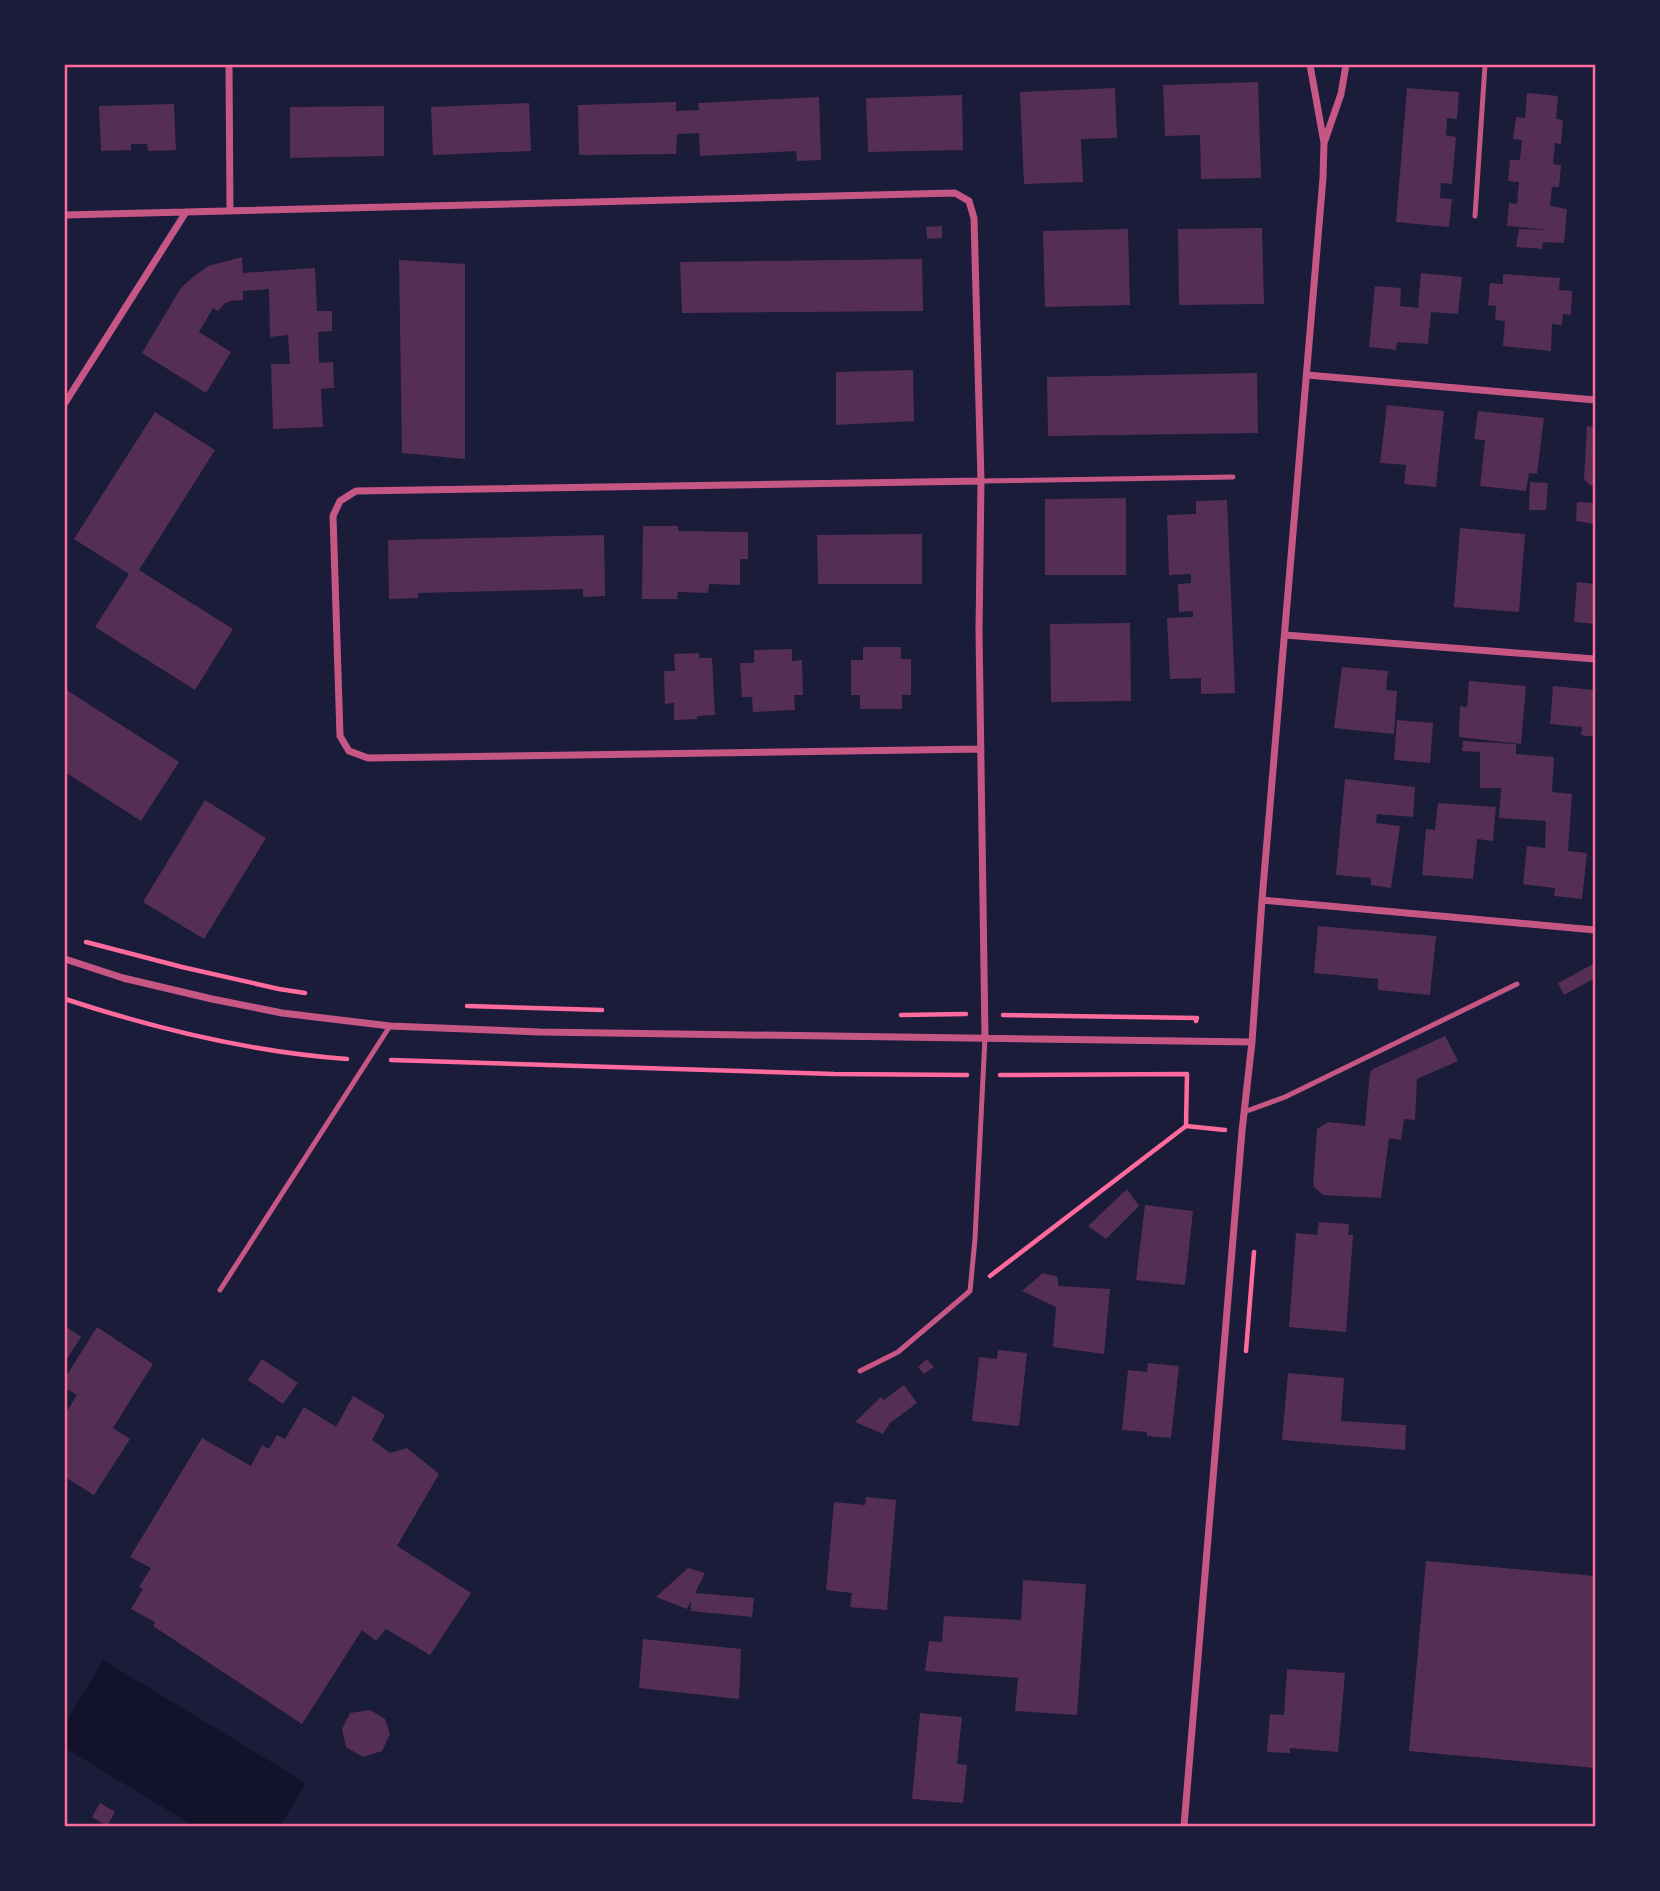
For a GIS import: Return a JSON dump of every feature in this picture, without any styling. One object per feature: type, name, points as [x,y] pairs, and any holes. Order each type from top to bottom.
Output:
[{"type":"street","points":[[229,65],[230,211]]},
{"type":"street","points":[[1184,1826],[1323,178],[1324,143],[1310,65]]},
{"type":"street","points":[[1324,143],[1341,94],[1346,65]]},
{"type":"street","points":[[65,215],[955,193],[969,201],[974,218],[981,481],[979,630],[985,1037]]},
{"type":"street","points":[[65,403],[186,212]]},
{"type":"street","points":[[1307,375],[1595,400]]},
{"type":"street","points":[[981,481],[356,491],[340,501],[333,516],[340,736],[349,751],[368,758],[981,748]]},
{"type":"street","points":[[1285,635],[1595,659]]},
{"type":"street","points":[[1262,900],[1595,930]]},
{"type":"street","points":[[65,960],[123,978],[282,1013],[390,1026],[540,1032],[1252,1042]]},
{"type":"lane","points":[[1475,216],[1485,65]]},
{"type":"lane","points":[[981,481],[1233,477]]},
{"type":"lane","points":[[1244,1112],[1285,1097],[1517,984]]},
{"type":"lane","points":[[220,1290],[390,1026]]},
{"type":"lane","points":[[860,1371],[898,1352],[970,1291],[985,1037]]},
{"type":"path","points":[[76,939],[182,967],[306,993]]},
{"type":"path","points":[[65,999],[183,1033],[305,1056],[834,1074],[1187,1074]]},
{"type":"path","points":[[466,1006],[611,1011]]},
{"type":"path","points":[[889,1014],[1197,1017],[1187,1074],[1186,1126]]},
{"type":"path","points":[[970,1291],[1186,1126],[1242,1131]]},
{"type":"shaded area","points":[[103,1660],[306,1783],[280,1826],[194,1826],[65,1748],[65,1724]]},
{"type":"building","points":[[1258,82],[1261,178],[1201,179],[1200,135],[1165,136],[1163,85]]},
{"type":"building","points":[[1115,88],[1117,138],[1081,139],[1083,182],[1024,184],[1020,92]]},
{"type":"building","points":[[1407,88],[1459,92],[1457,119],[1447,118],[1446,135],[1456,137],[1452,184],[1441,183],[1440,198],[1452,199],[1449,227],[1396,222]]},
{"type":"building","points":[[1527,93],[1558,96],[1556,119],[1563,120],[1561,144],[1555,143],[1553,164],[1561,165],[1559,187],[1552,187],[1550,206],[1567,209],[1564,243],[1543,242],[1542,249],[1516,247],[1519,229],[1550,230],[1507,226],[1509,203],[1517,204],[1519,182],[1508,181],[1510,160],[1520,160],[1522,140],[1513,139],[1516,117],[1525,118]]},
{"type":"building","points":[[962,95],[963,150],[868,152],[866,98]]},
{"type":"building","points":[[819,97],[821,160],[797,161],[796,151],[700,156],[699,133],[677,134],[676,154],[579,155],[578,105],[676,102],[676,111],[699,110],[698,103]]},
{"type":"building","points":[[529,103],[531,151],[433,155],[431,107]]},
{"type":"building","points":[[174,104],[176,150],[148,151],[147,144],[131,144],[131,150],[101,151],[99,106]]},
{"type":"building","points":[[384,106],[384,156],[290,158],[290,107]]},
{"type":"building","points":[[942,226],[942,238],[927,239],[926,227]]},
{"type":"building","points":[[1262,228],[1264,304],[1179,305],[1178,229]]},
{"type":"building","points":[[1128,229],[1130,305],[1045,307],[1043,231]]},
{"type":"building","points":[[242,257],[243,273],[315,268],[317,311],[332,311],[332,331],[318,332],[319,363],[333,362],[334,388],[321,389],[323,427],[273,429],[271,364],[290,364],[288,335],[270,337],[269,289],[243,291],[243,300],[230,301],[218,311],[213,308],[199,332],[231,352],[206,393],[142,353],[181,288],[208,266]]},
{"type":"building","points":[[922,259],[923,311],[682,313],[680,262]]},
{"type":"building","points":[[399,260],[465,264],[465,459],[402,453]]},
{"type":"building","points":[[1421,273],[1462,277],[1458,314],[1431,312],[1428,344],[1397,342],[1396,350],[1369,347],[1375,286],[1401,288],[1400,306],[1418,308]]},
{"type":"building","points":[[1503,274],[1560,278],[1559,290],[1572,291],[1571,315],[1563,314],[1562,325],[1552,324],[1551,351],[1503,346],[1505,321],[1495,320],[1496,306],[1488,305],[1490,283],[1503,284]]},
{"type":"building","points":[[913,370],[914,421],[836,425],[836,372]]},
{"type":"building","points":[[1257,373],[1258,433],[1048,436],[1047,377]]},
{"type":"building","points":[[1387,405],[1444,411],[1436,487],[1404,484],[1406,465],[1380,463]]},
{"type":"building","points":[[1478,411],[1544,418],[1537,474],[1529,473],[1526,491],[1480,486],[1485,440],[1474,439]]},
{"type":"building","points":[[155,412],[215,450],[139,570],[233,629],[195,690],[95,627],[129,574],[74,539]]},
{"type":"building","points":[[1587,426],[1595,427],[1595,486],[1584,479]]},
{"type":"building","points":[[1530,482],[1548,483],[1546,510],[1529,510]]},
{"type":"building","points":[[1126,498],[1126,575],[1045,575],[1045,499]]},
{"type":"building","points":[[1227,500],[1235,693],[1201,694],[1201,678],[1170,679],[1167,618],[1193,617],[1193,611],[1179,612],[1178,584],[1191,583],[1191,574],[1169,575],[1167,515],[1196,514],[1196,501]]},
{"type":"building","points":[[1577,502],[1595,503],[1595,524],[1576,521]]},
{"type":"building","points":[[643,526],[678,526],[678,531],[748,532],[748,559],[740,559],[740,585],[709,584],[708,593],[678,592],[677,599],[642,599]]},
{"type":"building","points":[[1460,528],[1525,534],[1519,612],[1454,607]]},
{"type":"building","points":[[922,534],[922,584],[818,584],[817,535]]},
{"type":"building","points":[[604,535],[605,596],[583,597],[583,589],[418,593],[418,598],[389,599],[388,540]]},
{"type":"building","points":[[1577,582],[1595,584],[1595,624],[1574,622]]},
{"type":"building","points":[[1130,623],[1131,701],[1051,702],[1050,624]]},
{"type":"building","points":[[863,647],[901,647],[901,659],[911,659],[911,695],[902,695],[902,709],[860,709],[860,695],[851,695],[851,660],[863,660]]},
{"type":"building","points":[[792,649],[792,661],[802,660],[803,695],[794,695],[795,710],[753,712],[752,697],[742,697],[740,663],[754,663],[754,650]]},
{"type":"building","points":[[699,653],[699,658],[712,658],[715,715],[674,720],[674,703],[665,704],[664,671],[675,671],[674,654]]},
{"type":"building","points":[[1342,667],[1388,671],[1386,690],[1397,691],[1394,734],[1334,728]]},
{"type":"building","points":[[1469,681],[1526,686],[1521,744],[1459,737],[1460,706],[1467,707]]},
{"type":"building","points":[[1553,686],[1595,690],[1595,737],[1581,735],[1582,727],[1550,724]]},
{"type":"building","points":[[65,689],[179,762],[141,821],[65,772]]},
{"type":"building","points":[[1397,720],[1433,723],[1430,763],[1394,760]]},
{"type":"building","points":[[1463,741],[1516,744],[1516,754],[1554,757],[1552,792],[1572,794],[1568,851],[1587,853],[1582,899],[1554,896],[1555,888],[1523,884],[1527,846],[1545,848],[1546,821],[1499,818],[1501,788],[1480,788],[1480,752],[1462,751]]},
{"type":"building","points":[[1345,779],[1415,787],[1413,817],[1377,814],[1376,823],[1400,826],[1391,888],[1371,885],[1371,878],[1336,875]]},
{"type":"building","points":[[205,800],[266,838],[204,939],[143,902]]},
{"type":"building","points":[[1438,803],[1496,807],[1493,841],[1477,839],[1473,879],[1422,875],[1426,829],[1435,830]]},
{"type":"building","points":[[1318,926],[1436,936],[1430,995],[1378,990],[1378,979],[1314,973]]},
{"type":"building","points":[[1595,963],[1595,978],[1564,995],[1558,983]]},
{"type":"building","points":[[1445,1036],[1458,1061],[1417,1079],[1415,1120],[1404,1119],[1401,1140],[1389,1138],[1381,1198],[1323,1195],[1313,1186],[1317,1129],[1328,1122],[1365,1126],[1370,1073],[1373,1069]]},
{"type":"building","points":[[1127,1189],[1139,1206],[1106,1239],[1088,1226]]},
{"type":"building","points":[[1145,1205],[1193,1211],[1185,1285],[1136,1280]]},
{"type":"building","points":[[1319,1222],[1349,1224],[1348,1235],[1353,1235],[1346,1332],[1289,1327],[1296,1233],[1317,1235]]},
{"type":"building","points":[[1043,1273],[1058,1277],[1058,1286],[1110,1289],[1104,1354],[1053,1347],[1056,1307],[1022,1291]]},
{"type":"building","points":[[65,1326],[81,1337],[65,1362]]},
{"type":"building","points":[[97,1327],[153,1364],[113,1428],[130,1439],[94,1495],[65,1477],[65,1414],[77,1395],[65,1388],[65,1378]]},
{"type":"building","points":[[998,1350],[1027,1353],[1019,1426],[972,1421],[979,1357],[997,1359]]},
{"type":"building","points":[[262,1359],[298,1383],[283,1404],[248,1380]]},
{"type":"building","points":[[927,1359],[934,1367],[924,1374],[918,1367]]},
{"type":"building","points":[[1148,1363],[1179,1366],[1171,1438],[1122,1430],[1128,1370],[1147,1372]]},
{"type":"building","points":[[1288,1373],[1344,1378],[1341,1421],[1406,1425],[1405,1450],[1282,1440]]},
{"type":"building","points":[[904,1385],[917,1403],[890,1423],[883,1434],[855,1422],[881,1397],[884,1400]]},
{"type":"building","points":[[353,1396],[385,1415],[372,1440],[390,1453],[407,1448],[439,1474],[397,1546],[471,1593],[430,1655],[386,1629],[376,1641],[362,1630],[302,1724],[153,1626],[155,1622],[131,1609],[143,1589],[139,1587],[151,1568],[130,1557],[202,1438],[251,1466],[262,1445],[269,1449],[277,1435],[285,1439],[304,1407],[336,1427]]},
{"type":"building","points":[[866,1497],[896,1500],[887,1610],[850,1607],[852,1593],[826,1590],[834,1502],[865,1505]]},
{"type":"building","points":[[1426,1561],[1595,1576],[1595,1768],[1409,1751]]},
{"type":"building","points":[[688,1568],[705,1573],[695,1593],[754,1598],[752,1617],[691,1611],[691,1601],[687,1609],[656,1597]]},
{"type":"building","points":[[1023,1580],[1086,1584],[1077,1715],[1015,1711],[1018,1678],[925,1671],[929,1641],[942,1642],[944,1616],[1021,1620]]},
{"type":"building","points":[[643,1639],[741,1649],[739,1699],[639,1688]]},
{"type":"building","points":[[1287,1669],[1345,1673],[1338,1752],[1290,1748],[1290,1753],[1267,1752],[1270,1714],[1284,1715]]},
{"type":"building","points":[[370,1710],[385,1719],[390,1734],[382,1751],[363,1757],[346,1747],[342,1729],[350,1713]]},
{"type":"building","points":[[920,1713],[962,1717],[957,1764],[967,1765],[963,1803],[912,1799]]},
{"type":"building","points":[[100,1803],[115,1812],[107,1826],[92,1817]]}]
